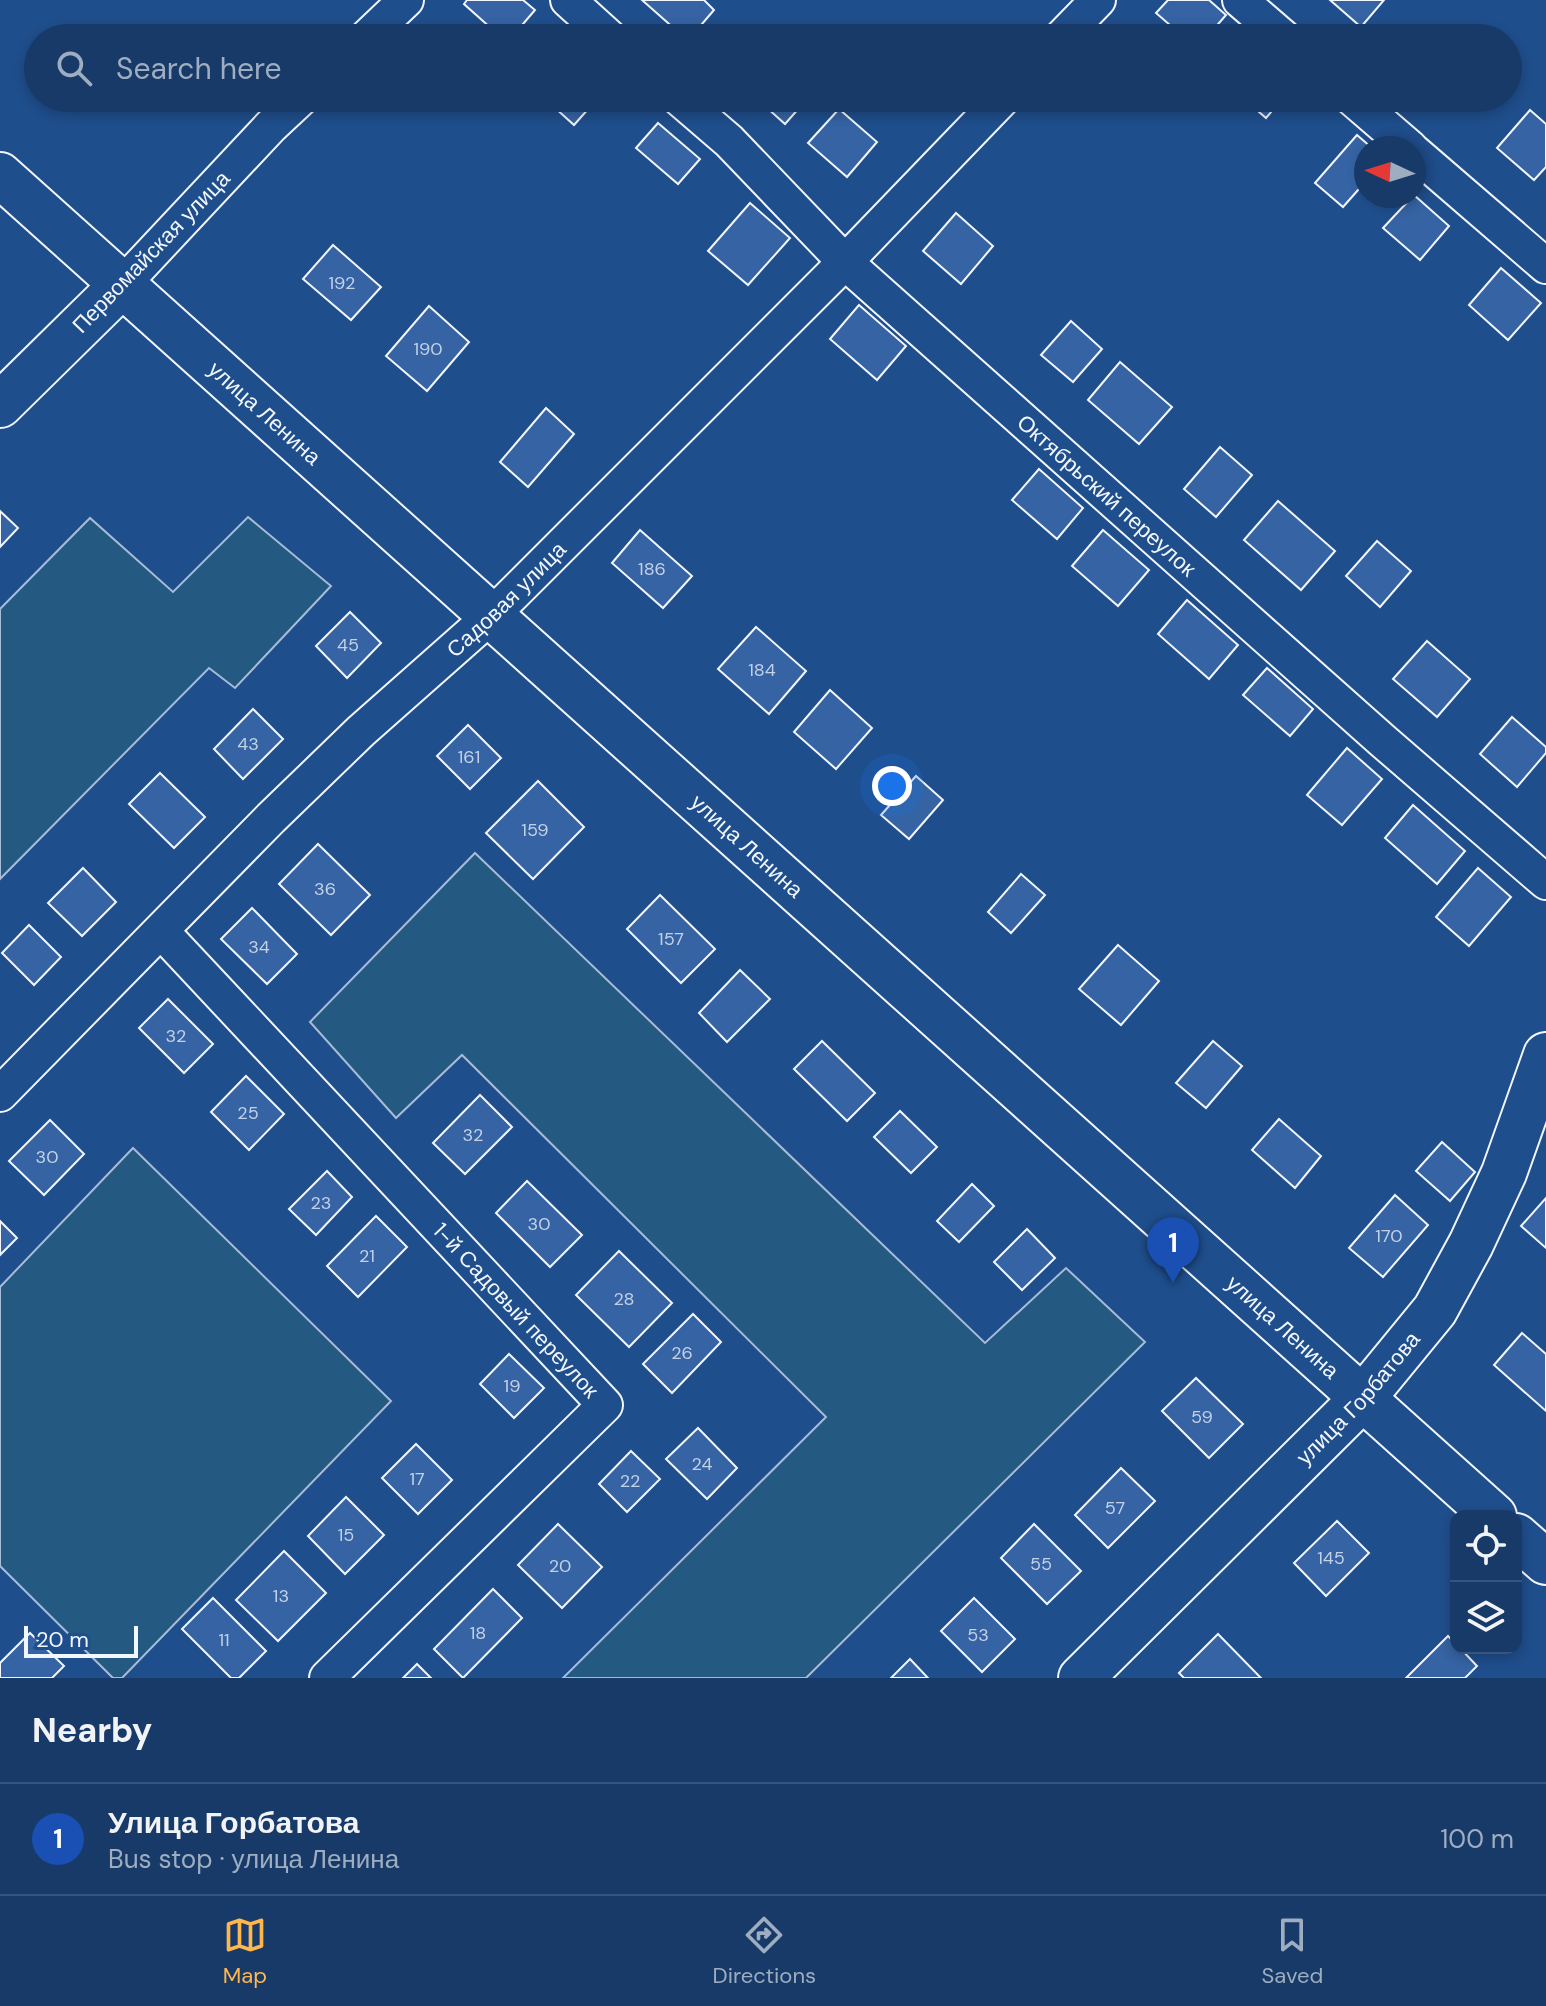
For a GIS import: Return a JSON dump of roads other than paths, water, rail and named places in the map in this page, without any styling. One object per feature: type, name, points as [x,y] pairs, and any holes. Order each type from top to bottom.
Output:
[{"type":"main road","name":"улица Ленина","points":[[0,175],[1487,1510]]},
{"type":"main road","name":"Первомайская улица","points":[[0,405],[121,286]]},
{"type":"main road","name":"улица Горбатова","points":[[1081,1678],[1362,1399],[1435,1310],[1471,1244],[1504,1173],[1546,1055]]},
{"type":"main road","points":[[1522,1541],[1546,1562]]},
{"type":"street","points":[[381,24],[406,0]]},
{"type":"street","points":[[568,0],[595,24]]},
{"type":"street","points":[[1075,24],[1098,0]]},
{"type":"street","points":[[1240,0],[1268,24]]},
{"type":"street","name":"Первомайская улица","points":[[121,286],[286,112]]},
{"type":"street","name":"Октябрьский переулок","points":[[695,112],[729,141],[845,262],[1546,882]]},
{"type":"street","name":"Садовая улица","points":[[0,1094],[271,818],[361,731],[491,616],[845,262],[990,112]]},
{"type":"street","points":[[1368,112],[1396,136]]},
{"type":"street","points":[[1426,162],[1546,266]]},
{"type":"street","name":"1-й Садовый переулок","points":[[162,932],[605,1405],[327,1678]]},
{"type":"place","name":"Улица Горбатова","points":[[1173,1283]]}]
